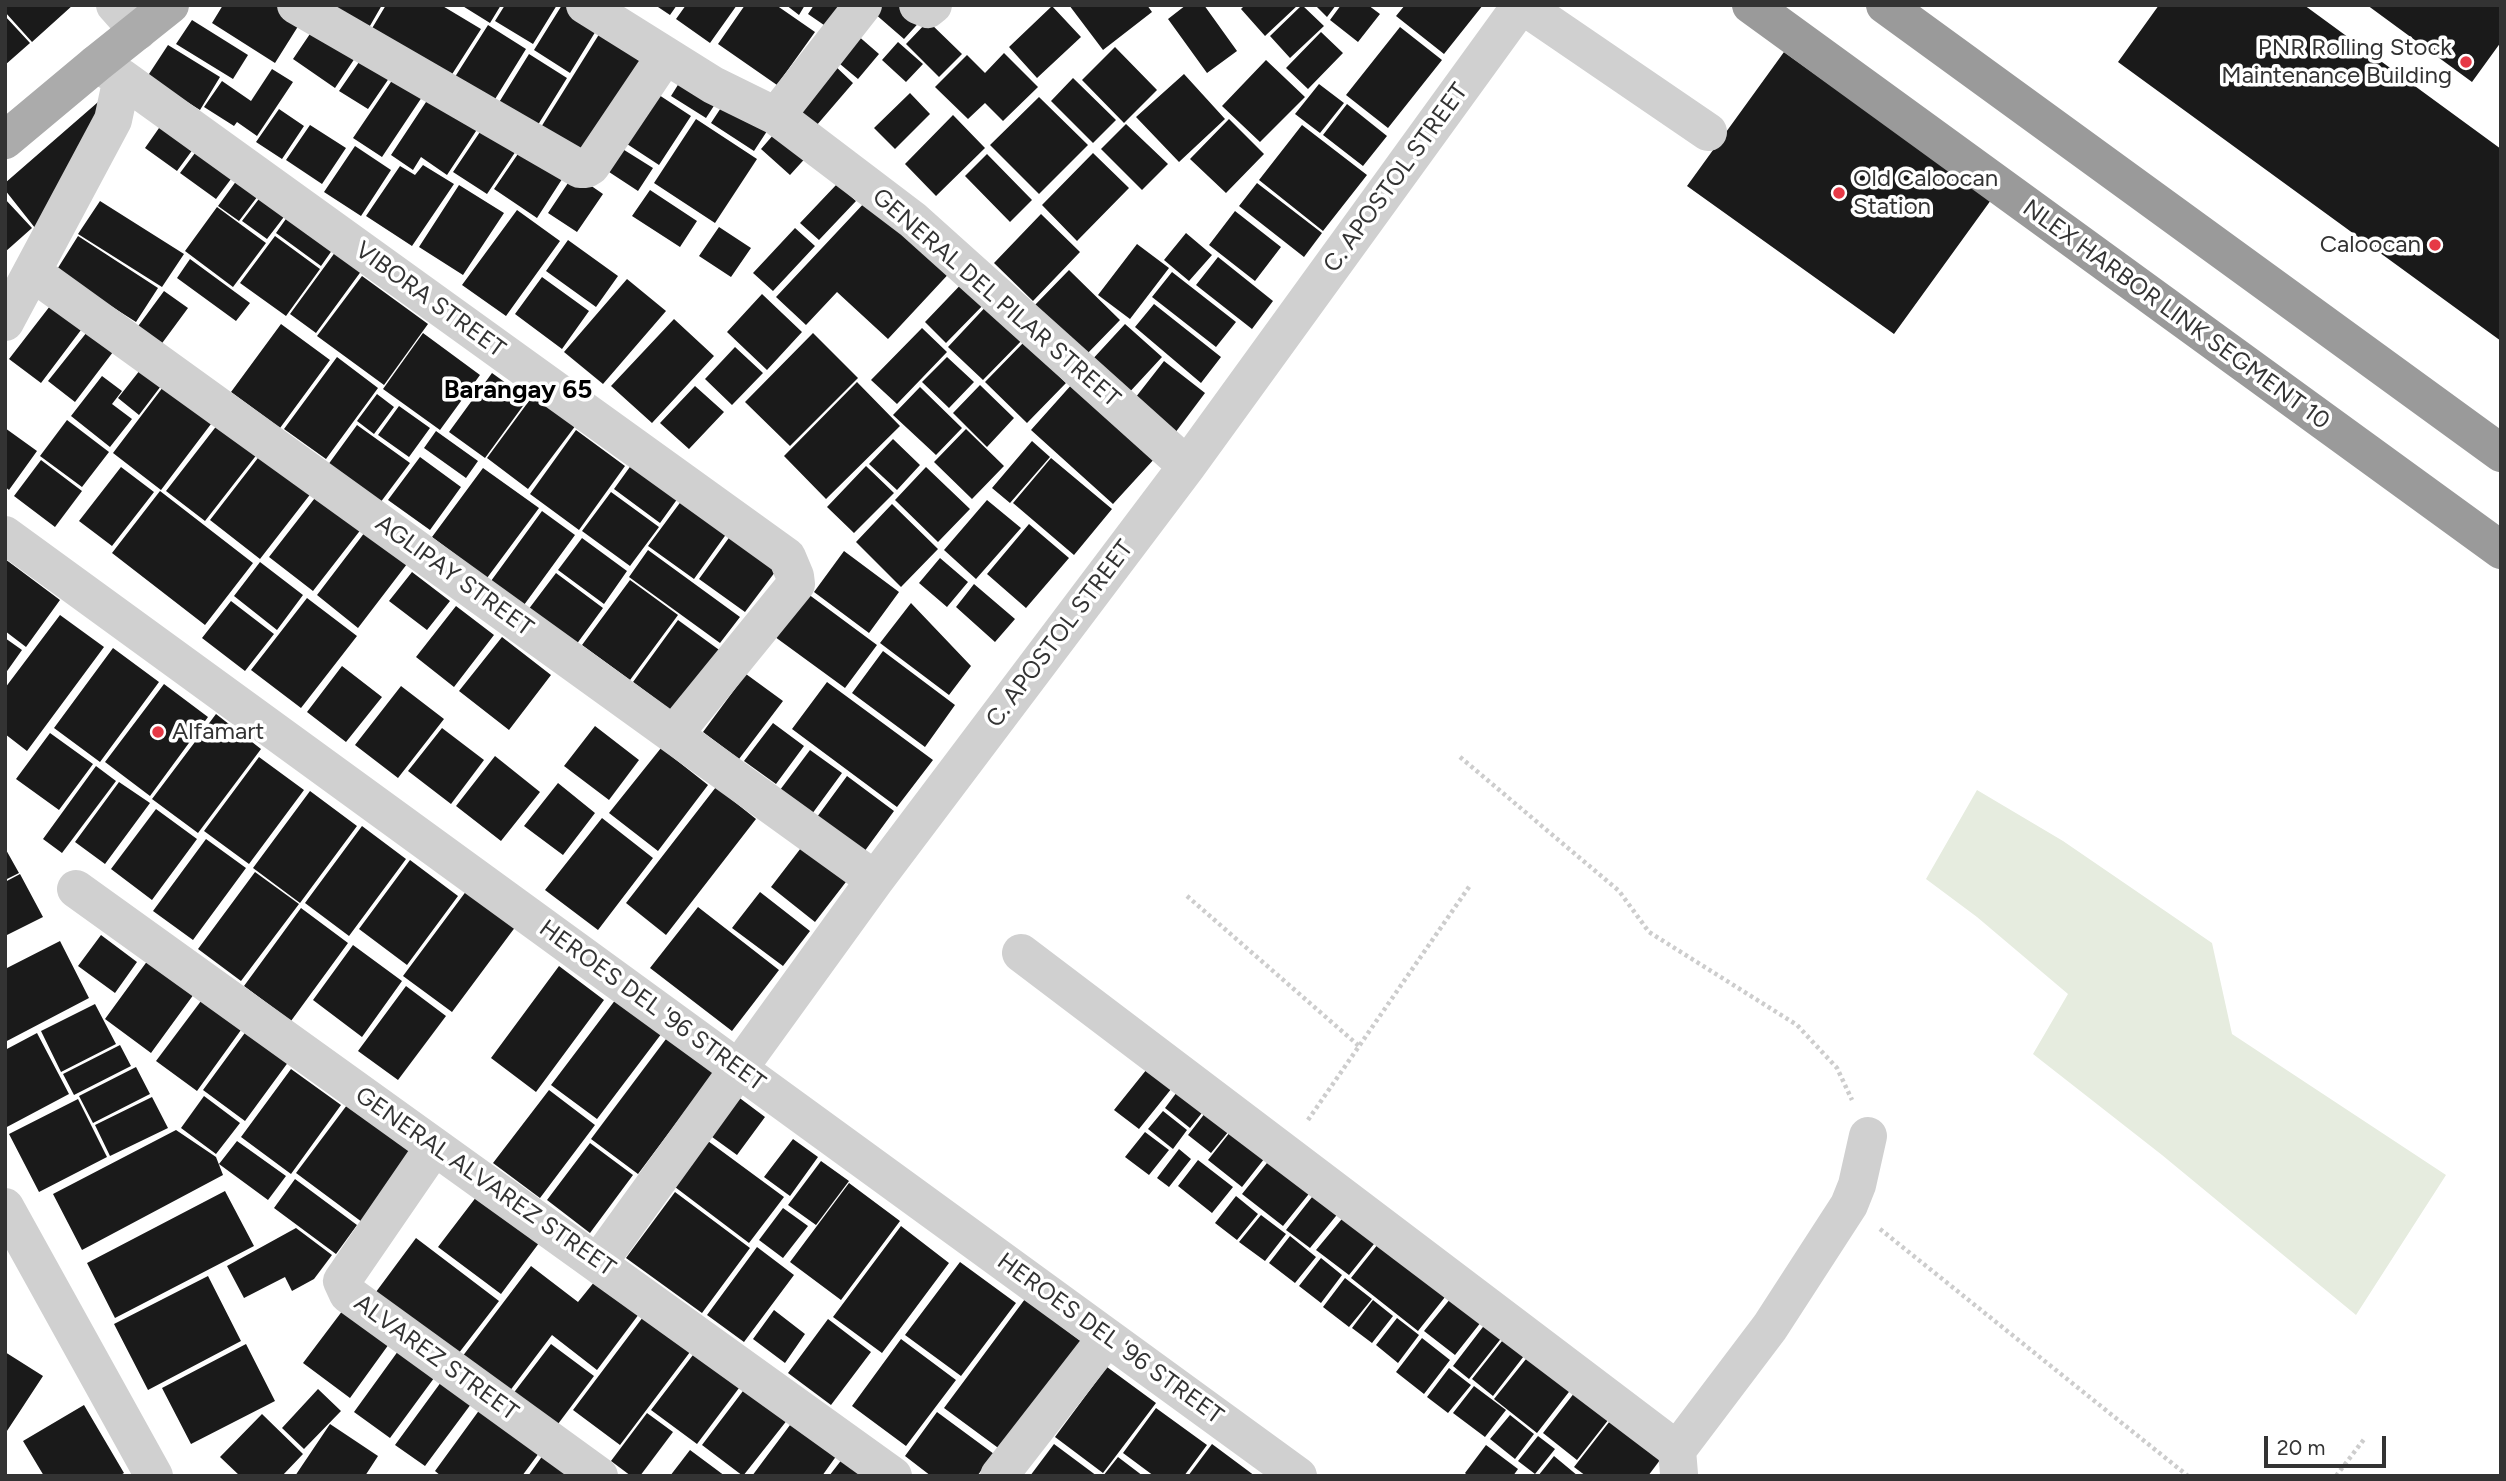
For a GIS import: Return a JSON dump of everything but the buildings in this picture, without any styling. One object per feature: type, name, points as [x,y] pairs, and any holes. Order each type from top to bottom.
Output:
[{"type":"highway","name":"NLEX HARBOR LINK SEGMENT 10","points":[[1751,5],[2501,550]]},
{"type":"highway","points":[[1885,5],[2501,453]]},
{"type":"main road","points":[[5,141],[109,71],[126,18],[170,5]]},
{"type":"street","points":[[296,5],[580,169],[591,166],[665,56]]},
{"type":"street","name":"GENERAL DEL PILAR STREET","points":[[585,5],[713,85],[776,116],[913,220],[1187,466]]},
{"type":"street","points":[[776,116],[863,5]]},
{"type":"street","points":[[918,5],[928,9],[933,5]]},
{"type":"street","points":[[1521,5],[1708,132]]},
{"type":"street","name":"C. APOSTOL STREET","points":[[598,1263],[875,880],[1187,466],[1521,5]]},
{"type":"street","points":[[5,322],[113,120],[109,71]]},
{"type":"street","name":"VIBORA STREET","points":[[109,71],[787,557],[796,584],[674,734]]},
{"type":"street","name":"AGLIPAY STREET","points":[[32,272],[875,880]]},
{"type":"street","name":"HEROES DEL '96 STREET","points":[[5,535],[1298,1476]]},
{"type":"street","name":"GENERAL ALVAREZ STREET","points":[[76,889],[893,1476]]},
{"type":"street","points":[[1021,953],[1285,1152],[1678,1463],[1770,1328],[1849,1205],[1860,1175],[1868,1136]]},
{"type":"street","name":"ALVAREZ STREET","points":[[434,1147],[342,1281],[348,1294],[600,1476]]},
{"type":"street","points":[[5,1207],[154,1476]]},
{"type":"street","points":[[999,1476],[1107,1337]]},
{"type":"path","points":[[1460,757],[1619,891],[1649,932],[1797,1025],[1837,1068],[1868,1136]]},
{"type":"path","points":[[1285,1152],[1472,884]]},
{"type":"path","points":[[1187,896],[1359,1046]]},
{"type":"path","points":[[1849,1205],[2188,1476]]},
{"type":"path","points":[[2336,1476],[2365,1438]]},
{"type":"shaded area","points":[[1977,790],[2063,841],[2212,943],[2232,1034],[2446,1175],[2356,1315],[2162,1155],[2033,1054],[2068,994],[1977,917],[1926,879]]},
{"type":"place","name":"PNR Rolling Stock Maintenance Building","points":[[2466,62]]},
{"type":"place","name":"Old Caloocan Station","points":[[1839,193]]},
{"type":"place","name":"Caloocan","points":[[2435,245]]},
{"type":"place","name":"Alfamart","points":[[158,732]]},
{"type":"district","name":"Barangay 65","points":[[518,390]]}]
